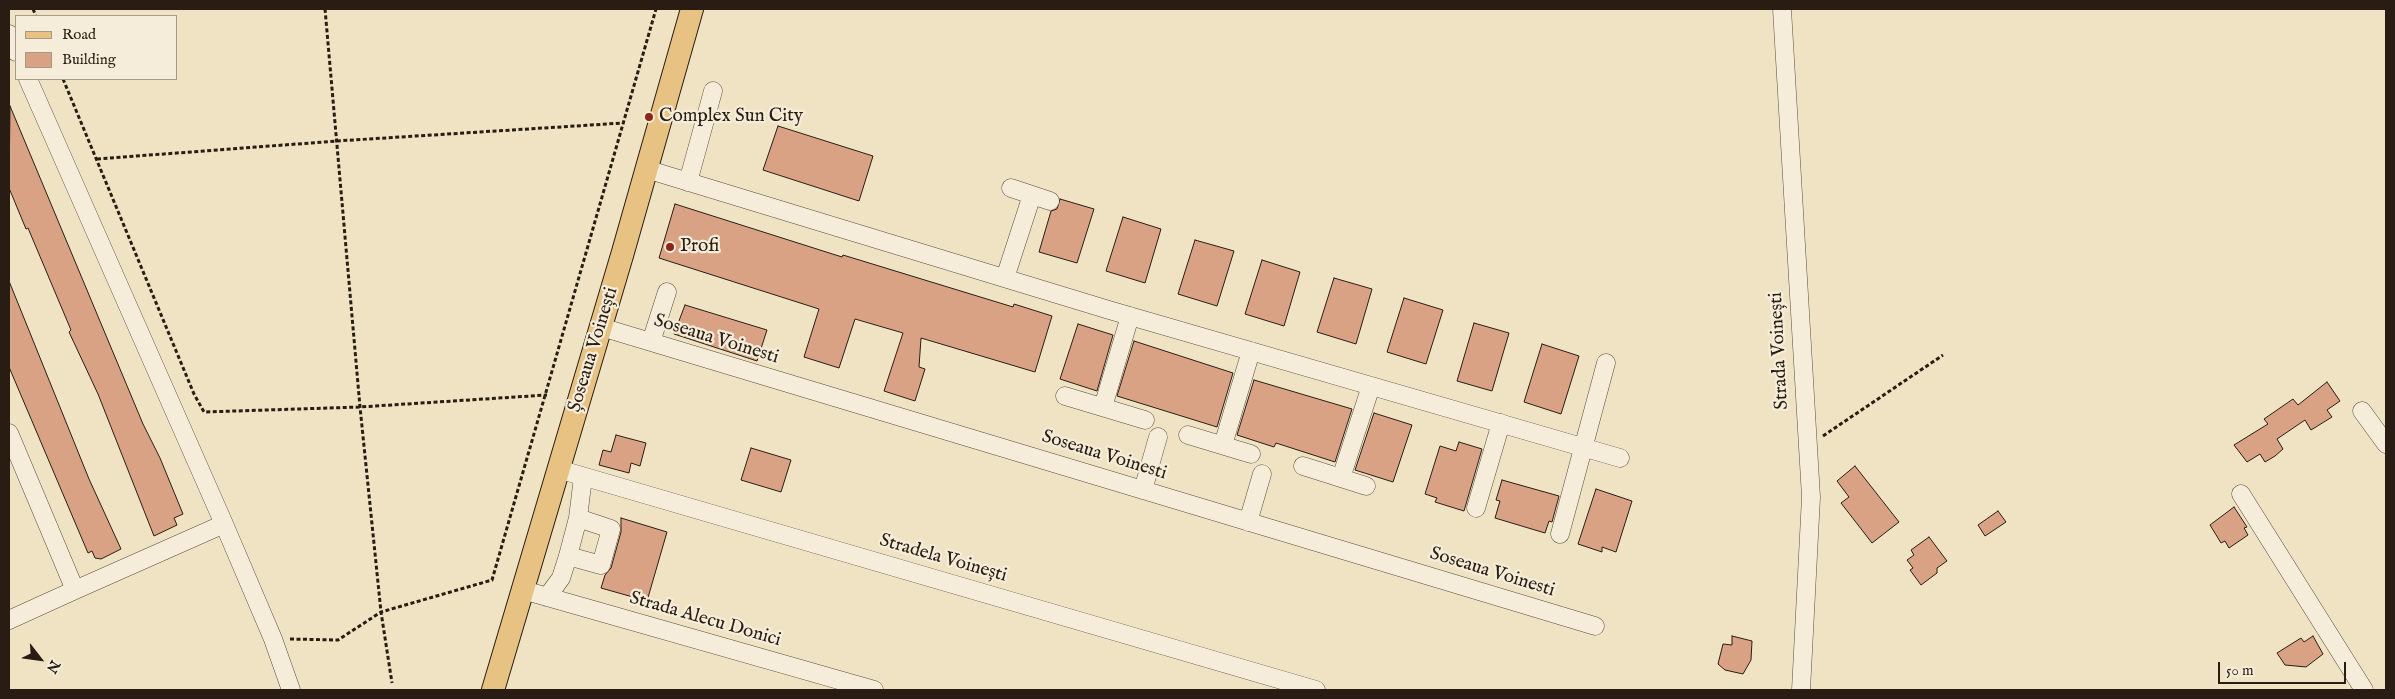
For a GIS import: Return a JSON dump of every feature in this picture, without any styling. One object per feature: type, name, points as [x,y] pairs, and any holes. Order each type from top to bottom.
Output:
[{"type":"main road","name":"Șoseaua Voinești","points":[[493,690],[601,327],[692,9]]},
{"type":"street","name":"Strada Voinești","points":[[1782,9],[1811,497],[1801,690]]},
{"type":"street","points":[[9,34],[15,49]]},
{"type":"street","points":[[28,80],[224,524],[273,638],[291,690]]},
{"type":"street","points":[[688,182],[713,92]]},
{"type":"street","points":[[646,169],[1130,316],[1620,458]]},
{"type":"street","points":[[1011,188],[1050,201]]},
{"type":"street","points":[[1005,278],[1032,195]]},
{"type":"street","points":[[651,342],[667,292]]},
{"type":"street","points":[[1103,408],[1130,316]]},
{"type":"street","name":"Soseaua Voinesti","points":[[601,327],[1595,626]]},
{"type":"street","points":[[1223,445],[1251,351]]},
{"type":"street","points":[[1560,534],[1606,363]]},
{"type":"street","points":[[1341,478],[1371,386]]},
{"type":"street","points":[[1065,396],[1145,420]]},
{"type":"street","points":[[2362,411],[2386,444]]},
{"type":"street","points":[[1476,508],[1501,423]]},
{"type":"street","points":[[9,433],[15,464],[75,590]]},
{"type":"street","points":[[1188,434],[1251,454]]},
{"type":"street","points":[[1143,490],[1158,437]]},
{"type":"street","points":[[1303,466],[1366,486]]},
{"type":"street","name":"Stradela Voinești","points":[[558,469],[1316,690]]},
{"type":"street","points":[[1248,522],[1262,474]]},
{"type":"street","points":[[548,597],[561,578],[568,556],[578,518],[584,477]]},
{"type":"street","points":[[2241,494],[2364,690]]},
{"type":"street","points":[[568,556],[601,565],[611,529],[578,518]]},
{"type":"street","points":[[9,620],[224,524]]},
{"type":"street","name":"Strada Alecu Donici","points":[[523,590],[847,686],[874,690]]},
{"type":"path","points":[[325,9],[360,407],[381,612],[392,683]]},
{"type":"path","points":[[273,638],[338,640],[381,612],[492,580],[547,395],[656,9]]},
{"type":"path","points":[[63,80],[190,385],[204,412],[360,407],[547,395]]},
{"type":"path","points":[[97,159],[337,141],[623,124]]},
{"type":"path","points":[[1807,447],[1943,354]]},
{"type":"building","points":[[10,106],[143,424],[160,458],[183,514],[174,518],[177,525],[154,536],[98,394],[69,332],[71,330],[9,188]]},
{"type":"building","points":[[778,126],[873,156],[859,201],[763,170]]},
{"type":"building","points":[[1060,199],[1094,209],[1077,263],[1039,252],[1051,211],[1057,209]]},
{"type":"building","points":[[675,204],[842,257],[843,255],[1013,307],[1014,304],[1052,316],[1035,372],[921,338],[919,367],[925,369],[915,401],[884,391],[903,333],[855,319],[839,368],[804,357],[819,309],[659,258]]},
{"type":"building","points":[[1123,217],[1161,229],[1145,283],[1106,271]]},
{"type":"building","points":[[1195,240],[1234,251],[1217,306],[1178,294]]},
{"type":"building","points":[[1262,260],[1300,272],[1284,326],[1245,314]]},
{"type":"building","points":[[1334,278],[1372,289],[1356,344],[1317,332]]},
{"type":"building","points":[[9,281],[89,479],[121,549],[101,559],[95,558],[92,551],[88,553],[9,367]]},
{"type":"building","points":[[1404,298],[1443,310],[1426,364],[1387,352]]},
{"type":"building","points":[[685,305],[767,330],[757,361],[674,334]]},
{"type":"building","points":[[1474,323],[1509,333],[1492,391],[1457,381]]},
{"type":"building","points":[[1078,324],[1113,335],[1097,391],[1060,379]]},
{"type":"building","points":[[1134,341],[1233,373],[1217,427],[1117,396]]},
{"type":"building","points":[[1542,344],[1579,356],[1561,414],[1524,402]]},
{"type":"building","points":[[1254,380],[1352,409],[1335,462],[1276,443],[1274,447],[1237,435]]},
{"type":"building","points":[[2327,382],[2340,401],[2327,410],[2332,417],[2311,430],[2305,420],[2277,439],[2283,449],[2275,456],[2265,462],[2260,454],[2247,462],[2234,445],[2268,424],[2264,419],[2293,399],[2298,405]]},
{"type":"building","points":[[1374,413],[1412,425],[1393,482],[1355,470]]},
{"type":"building","points":[[616,435],[646,443],[640,466],[631,463],[629,473],[599,465],[603,450],[611,452]]},
{"type":"building","points":[[1459,442],[1482,449],[1464,511],[1435,502],[1437,498],[1425,494],[1440,446],[1456,451]]},
{"type":"building","points":[[751,448],[791,460],[781,492],[741,480]]},
{"type":"building","points":[[1855,466],[1899,522],[1872,543],[1841,503],[1849,497],[1837,481]]},
{"type":"building","points":[[1502,480],[1559,496],[1552,522],[1549,521],[1545,533],[1495,518],[1500,501],[1496,500]]},
{"type":"building","points":[[1596,489],[1632,501],[1616,552],[1602,547],[1602,552],[1578,544]]},
{"type":"building","points":[[2234,507],[2247,527],[2244,528],[2248,535],[2229,548],[2225,541],[2221,543],[2210,525]]},
{"type":"building","points":[[1998,511],[2006,522],[1985,536],[1978,525]]},
{"type":"building","points":[[621,518],[667,532],[647,601],[601,588],[605,575],[611,568],[621,532]]},
{"type":"building","points":[[1929,537],[1947,561],[1937,568],[1937,573],[1921,585],[1910,570],[1913,568],[1907,560],[1914,555],[1911,550]]},
{"type":"building","points":[[1732,636],[1752,641],[1751,660],[1743,674],[1725,670],[1718,664],[1723,644],[1732,645]]},
{"type":"building","points":[[2313,636],[2323,654],[2306,667],[2285,665],[2277,653],[2301,638],[2304,642]]},
{"type":"place","name":"Complex Sun City","points":[[649,117]]},
{"type":"place","name":"Profi","points":[[670,247]]}]
